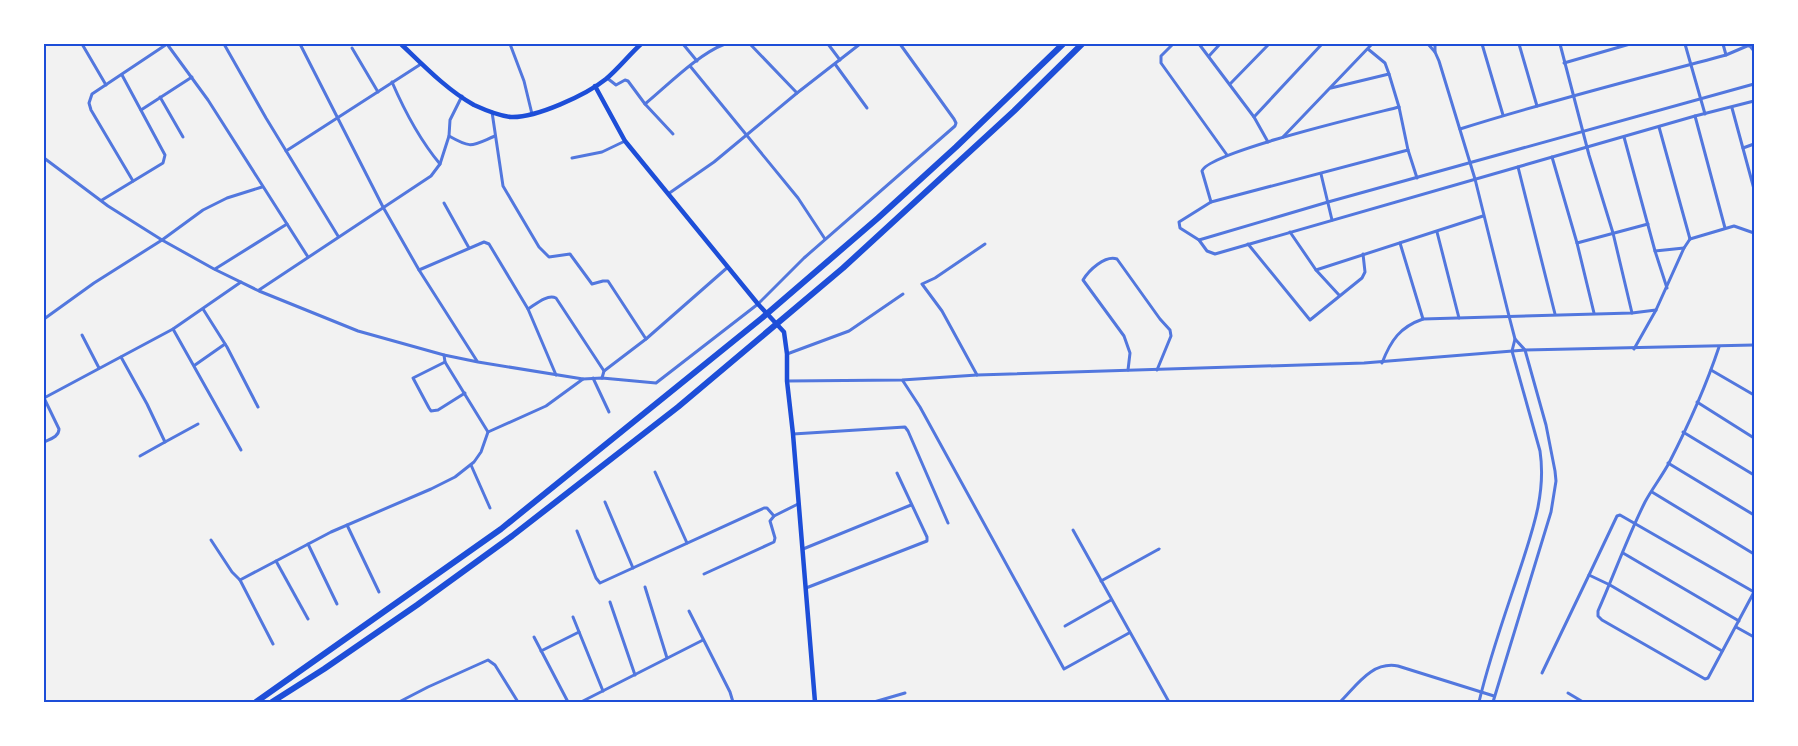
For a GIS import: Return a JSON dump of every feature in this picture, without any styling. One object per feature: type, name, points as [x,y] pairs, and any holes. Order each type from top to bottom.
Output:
[{"type":"highway","points":[[256,702],[500,529],[762,318],[878,218],[956,147],[1063,44]]},
{"type":"highway","points":[[272,702],[401,616],[512,536],[678,407],[843,268],[955,166],[1082,44]]},
{"type":"main road","points":[[401,44],[447,86],[474,105],[511,117],[532,115],[554,107],[595,86],[607,78],[641,44]]},
{"type":"main road","points":[[595,86],[625,141],[758,304],[784,332],[815,702]]},
{"type":"street","points":[[82,44],[106,85]]},
{"type":"street","points":[[133,181],[91,110],[89,103],[92,94],[167,44],[208,100],[308,257]]},
{"type":"street","points":[[224,44],[338,236]]},
{"type":"street","points":[[300,44],[383,207],[419,270],[478,362]]},
{"type":"street","points":[[510,44],[524,81],[532,115]]},
{"type":"street","points":[[683,44],[697,61]]},
{"type":"street","points":[[645,104],[690,66],[718,46],[724,44]]},
{"type":"street","points":[[750,44],[796,93]]},
{"type":"street","points":[[828,44],[840,60]]},
{"type":"street","points":[[668,194],[714,162],[796,93],[860,44]]},
{"type":"street","points":[[44,158],[108,206],[162,240],[214,269],[259,291],[358,331],[444,355],[478,362],[583,379],[602,378],[656,383],[758,304],[825,239],[955,126],[954,119],[900,44]]},
{"type":"street","points":[[1173,44],[1161,56],[1161,63],[1227,155]]},
{"type":"street","points":[[1199,44],[1254,117],[1268,142]]},
{"type":"street","points":[[1209,56],[1220,44]]},
{"type":"street","points":[[1230,84],[1269,44]]},
{"type":"street","points":[[1254,117],[1322,44]]},
{"type":"street","points":[[1282,137],[1372,44]]},
{"type":"street","points":[[1431,44],[1475,179],[1515,339],[1525,350],[1546,425],[1556,481],[1551,512],[1493,702]]},
{"type":"street","points":[[1482,44],[1503,115]]},
{"type":"street","points":[[1519,44],[1537,106]]},
{"type":"street","points":[[1560,44],[1573,96],[1613,233],[1632,313]]},
{"type":"street","points":[[1564,62],[1630,44]]},
{"type":"street","points":[[1685,44],[1705,114]]},
{"type":"street","points":[[1723,44],[1726,55]]},
{"type":"street","points":[[1460,129],[1503,115],[1726,55],[1747,46],[1754,51]]},
{"type":"street","points":[[352,48],[378,92]]},
{"type":"street","points":[[1368,49],[1385,63],[1417,178]]},
{"type":"street","points":[[286,151],[422,64]]},
{"type":"street","points":[[835,64],[867,108]]},
{"type":"street","points":[[690,66],[798,198],[825,239]]},
{"type":"street","points":[[1330,89],[1389,74]]},
{"type":"street","points":[[102,200],[163,163],[166,155],[122,75]]},
{"type":"street","points":[[141,110],[192,77]]},
{"type":"street","points":[[607,78],[616,85],[625,80],[628,81],[645,104],[673,134]]},
{"type":"street","points":[[392,82],[408,118],[429,152],[440,164]]},
{"type":"street","points":[[1200,240],[1328,202],[1754,84]]},
{"type":"street","points":[[259,291],[338,236],[431,176],[440,164],[450,136],[450,120],[462,96]]},
{"type":"street","points":[[160,98],[182,137]]},
{"type":"street","points":[[1408,150],[1211,202],[1179,222],[1180,228],[1200,240],[1211,254],[1695,116],[1754,101]]},
{"type":"street","points":[[1211,202],[1202,169],[1205,166],[1227,155],[1282,137],[1398,107]]},
{"type":"street","points":[[1732,108],[1754,189]]},
{"type":"street","points":[[492,112],[503,186],[539,247],[549,257],[570,254],[592,284],[608,281],[646,340]]},
{"type":"street","points":[[1695,116],[1725,228]]},
{"type":"street","points":[[1659,127],[1690,239]]},
{"type":"street","points":[[450,136],[472,146],[495,136]]},
{"type":"street","points":[[1624,137],[1667,288]]},
{"type":"street","points":[[572,158],[602,152],[625,141]]},
{"type":"street","points":[[1742,148],[1754,144]]},
{"type":"street","points":[[1552,157],[1577,243],[1594,313]]},
{"type":"street","points":[[1518,167],[1555,314]]},
{"type":"street","points":[[1321,174],[1332,220]]},
{"type":"street","points":[[44,319],[94,283],[162,240],[203,210],[228,198],[262,187]]},
{"type":"street","points":[[444,203],[469,248]]},
{"type":"street","points":[[1316,270],[1484,216]]},
{"type":"street","points":[[214,269],[287,224]]},
{"type":"street","points":[[1577,243],[1648,224]]},
{"type":"street","points":[[1634,349],[1656,310],[1684,248],[1690,239],[1734,226],[1754,233]]},
{"type":"street","points":[[1290,232],[1316,270],[1339,295]]},
{"type":"street","points":[[1437,232],[1459,318]]},
{"type":"street","points":[[419,270],[484,242],[489,244],[528,309],[556,375]]},
{"type":"street","points":[[1400,243],[1423,319]]},
{"type":"street","points":[[977,375],[942,311],[922,284],[985,244]]},
{"type":"street","points":[[1248,244],[1310,320],[1362,278],[1366,272],[1363,254]]},
{"type":"street","points":[[1655,251],[1684,248]]},
{"type":"street","points":[[1128,370],[1130,353],[1124,336],[1083,280],[1101,262],[1112,258],[1117,260],[1170,330],[1171,336],[1157,370]]},
{"type":"street","points":[[602,378],[604,371],[646,340],[728,266]]},
{"type":"street","points":[[44,442],[58,435],[59,429],[44,398],[173,329],[242,282]]},
{"type":"street","points":[[787,354],[849,331],[903,294]]},
{"type":"street","points":[[528,309],[548,297],[556,298],[604,371]]},
{"type":"street","points":[[203,309],[258,407]]},
{"type":"street","points":[[1382,362],[1391,343],[1400,332],[1410,323],[1423,319],[1632,313],[1656,310]]},
{"type":"street","points":[[173,329],[195,365],[241,450]]},
{"type":"street","points":[[82,335],[99,368]]},
{"type":"street","points":[[1479,702],[1533,527],[1542,485],[1543,468],[1540,452],[1512,351],[1515,339]]},
{"type":"street","points":[[195,365],[224,344]]},
{"type":"street","points":[[787,381],[902,380],[977,375],[1382,362],[1525,350],[1754,345]]},
{"type":"street","points":[[1542,673],[1618,516],[1621,516],[1636,523],[1754,592],[1708,678],[1704,679],[1602,620],[1598,616],[1598,611],[1636,523],[1668,464],[1697,402],[1719,346]]},
{"type":"street","points":[[444,355],[445,362],[488,432]]},
{"type":"street","points":[[121,357],[165,442]]},
{"type":"street","points":[[445,362],[413,377],[429,408],[431,411],[438,410],[465,393]]},
{"type":"street","points":[[1711,370],[1754,394]]},
{"type":"street","points":[[593,378],[609,412]]},
{"type":"street","points":[[240,580],[347,525],[431,490],[455,477],[471,465],[481,452],[488,432],[546,406],[583,379]]},
{"type":"street","points":[[902,380],[920,407],[1064,669],[1129,633]]},
{"type":"street","points":[[1697,402],[1754,438]]},
{"type":"street","points":[[140,456],[198,424]]},
{"type":"street","points":[[793,434],[905,427],[948,523]]},
{"type":"street","points":[[1683,432],[1754,475]]},
{"type":"street","points":[[1668,464],[1754,515]]},
{"type":"street","points":[[471,465],[490,508]]},
{"type":"street","points":[[655,472],[687,543]]},
{"type":"street","points":[[806,588],[928,540],[897,473]]},
{"type":"street","points":[[1652,492],[1753,553],[1754,548]]},
{"type":"street","points":[[605,502],[633,568]]},
{"type":"street","points":[[704,574],[774,542],[770,521],[774,516],[798,504]]},
{"type":"street","points":[[802,549],[911,505]]},
{"type":"street","points":[[577,531],[598,582],[764,508],[767,508],[774,516]]},
{"type":"street","points":[[347,525],[379,592]]},
{"type":"street","points":[[1073,530],[1169,702]]},
{"type":"street","points":[[211,540],[232,572],[240,580],[273,644]]},
{"type":"street","points":[[308,544],[337,604]]},
{"type":"street","points":[[1100,581],[1159,549]]},
{"type":"street","points":[[1623,554],[1738,621]]},
{"type":"street","points":[[276,561],[308,619]]},
{"type":"street","points":[[1589,575],[1610,585],[1722,651]]},
{"type":"street","points":[[645,588],[667,658]]},
{"type":"street","points":[[1065,626],[1111,600]]},
{"type":"street","points":[[610,602],[635,675]]},
{"type":"street","points":[[689,611],[734,702]]},
{"type":"street","points":[[573,617],[603,691]]},
{"type":"street","points":[[1736,626],[1754,637]]},
{"type":"street","points":[[541,651],[579,632]]},
{"type":"street","points":[[534,637],[568,702]]},
{"type":"street","points":[[581,702],[703,640]]},
{"type":"street","points":[[400,702],[488,660],[495,665],[518,702]]},
{"type":"street","points":[[1340,702],[1372,670],[1386,665],[1398,666],[1494,696]]},
{"type":"street","points":[[874,702],[905,693]]},
{"type":"street","points":[[1568,693],[1583,702]]}]
